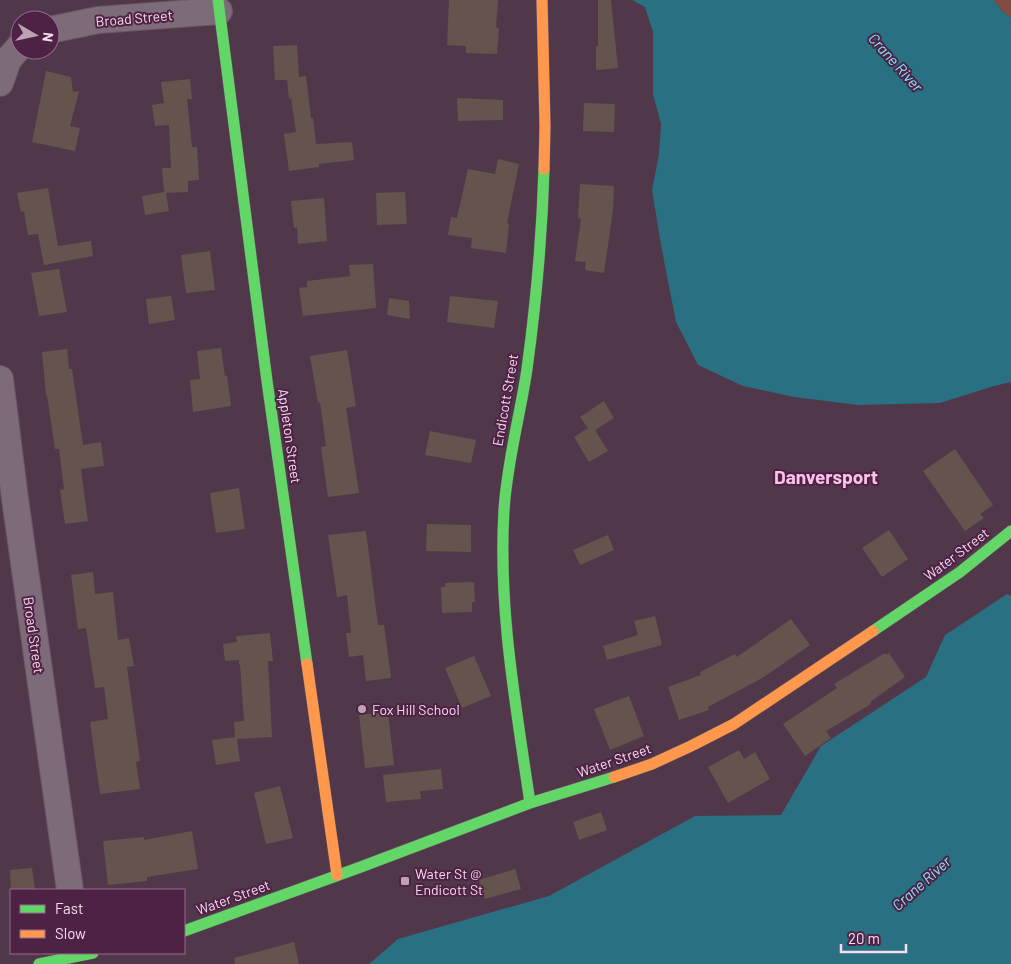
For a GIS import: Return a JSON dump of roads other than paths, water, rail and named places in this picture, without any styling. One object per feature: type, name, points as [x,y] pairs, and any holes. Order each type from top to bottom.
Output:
[{"type":"main road","name":"Endicott Street","points":[[530,804],[510,661],[502,558],[504,509],[509,464],[527,369],[539,245],[545,126],[542,0]]},
{"type":"main road","name":"Appleton Street","points":[[218,5],[266,380],[337,875]]},
{"type":"main road","name":"Water Street","points":[[185,931],[530,804],[652,764],[690,746],[734,724],[804,679],[960,572],[1011,531]]},
{"type":"main road","points":[[39,964],[84,954]]},
{"type":"street","name":"Broad Street","points":[[60,28],[98,20],[218,5]]},
{"type":"street","points":[[0,83],[10,58]]},
{"type":"street","name":"Broad Street","points":[[0,379],[8,499],[70,889]]},
{"type":"water","name":"Crane River","points":[[632,0],[994,0],[1003,12],[1011,17],[1011,382],[940,403],[858,405],[794,397],[743,386],[698,365],[676,322],[661,245],[652,190],[659,154],[661,124],[653,94],[653,32],[645,7]]},
{"type":"water","name":"Crane River","points":[[1007,594],[1011,596],[1011,964],[369,964],[398,939],[549,896],[695,816],[781,815],[821,746],[926,677],[945,635]]},
{"type":"place","name":"Fox Hill School","points":[[362,709]]},
{"type":"place","name":"Water St @ Endicott St","points":[[405,881]]},
{"type":"district","name":"Danversport","points":[[826,476]]}]
